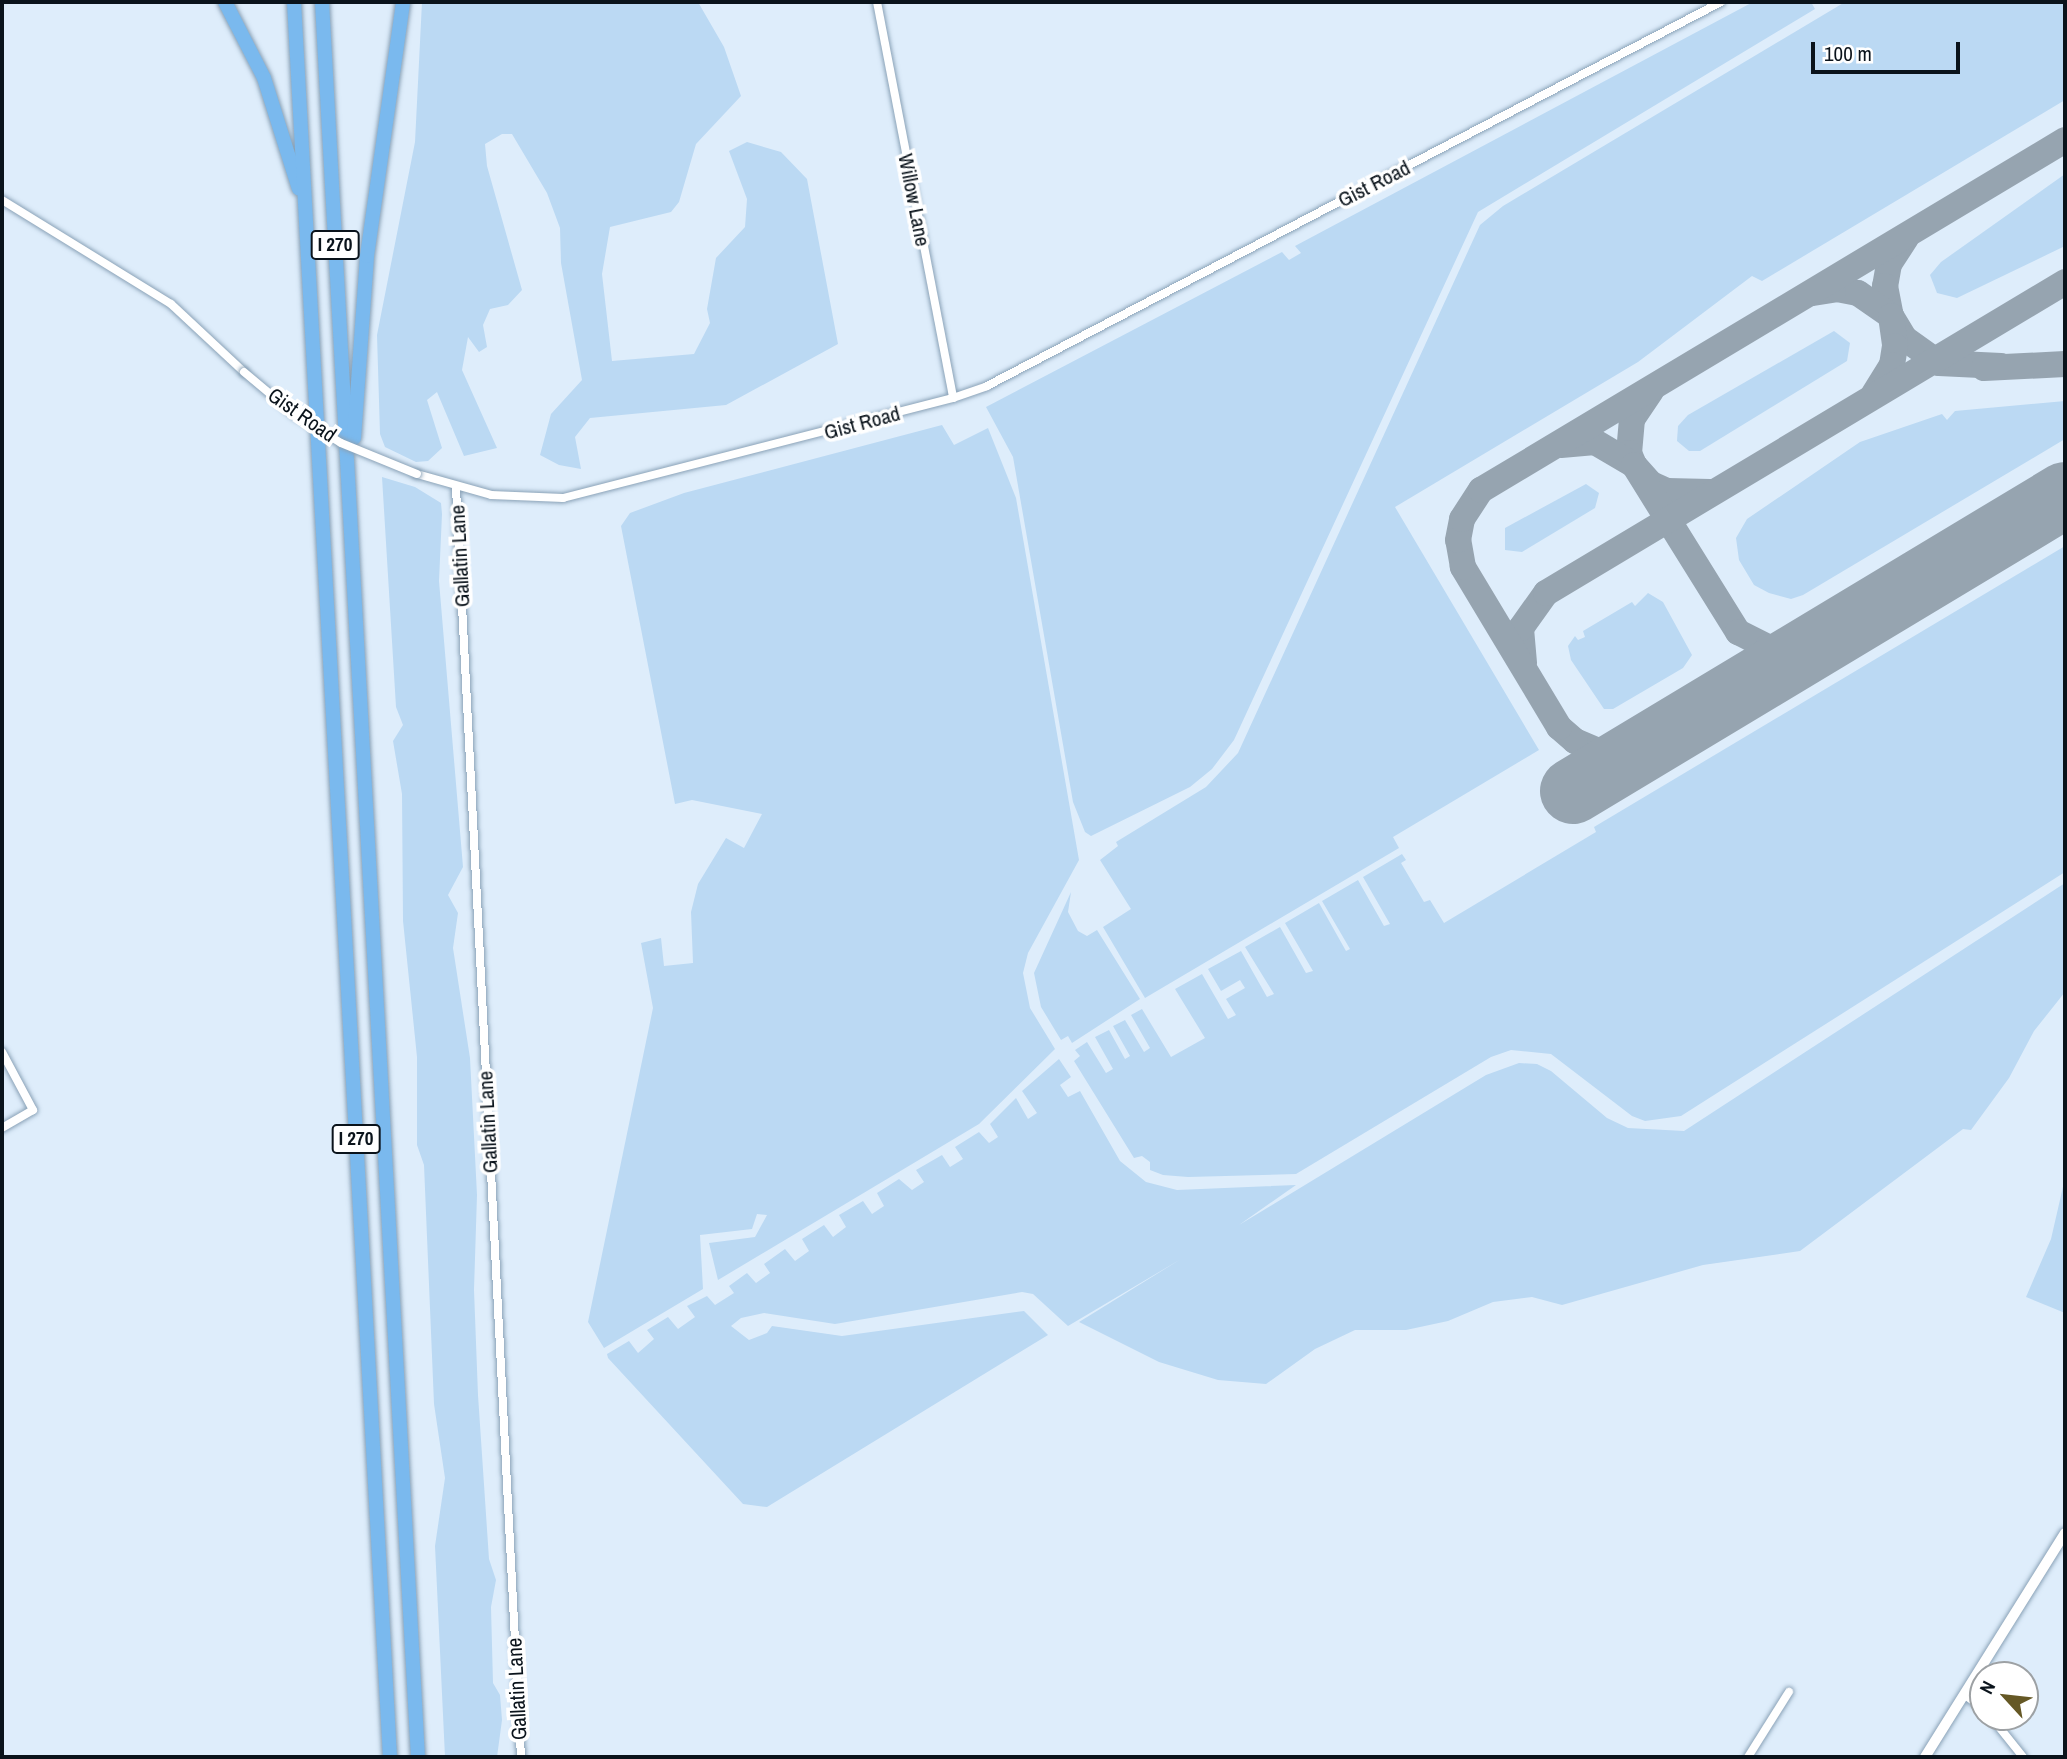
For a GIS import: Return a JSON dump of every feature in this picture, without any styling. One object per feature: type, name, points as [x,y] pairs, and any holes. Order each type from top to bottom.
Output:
[{"type":"highway","points":[[225,2],[264,78],[305,209]]},
{"type":"highway","name":"I 270","points":[[294,2],[390,1757]]},
{"type":"highway","name":"I 270","points":[[322,2],[418,1757]]},
{"type":"highway","points":[[395,2],[395,44]]},
{"type":"highway","points":[[349,489],[367,256],[402,2]]},
{"type":"main road","points":[[1924,1757],[2065,1533]]},
{"type":"street","name":"Willow Lane","points":[[877,2],[953,398]]},
{"type":"street","name":"Gist Road","points":[[2,200],[161,297],[294,414],[341,443],[456,488],[530,499],[563,498],[953,398],[987,386],[1721,2]]},
{"type":"street","name":"Gallatin Lane","points":[[456,488],[521,1757]]},
{"type":"street","points":[[2,1052],[33,1110],[2,1128]]},
{"type":"street","points":[[1748,1757],[1789,1692]]},
{"type":"street","points":[[1965,1695],[1969,1698]]},
{"type":"street","points":[[2002,1731],[2023,1757]]},
{"type":"shaded area","points":[[422,2],[698,2],[724,47],[741,96],[696,144],[679,202],[671,212],[610,227],[602,274],[612,361],[694,354],[710,323],[707,309],[716,258],[745,227],[747,199],[729,151],[747,142],[781,152],[807,179],[838,344],[726,405],[590,418],[575,437],[581,469],[559,465],[540,455],[551,414],[582,380],[561,263],[560,228],[547,193],[512,134],[502,134],[485,144],[487,166],[522,290],[508,305],[490,309],[483,325],[487,347],[479,352],[468,337],[462,370],[497,448],[464,456],[437,392],[427,400],[442,448],[428,461],[416,462],[385,447],[380,434],[377,335],[415,142]]},
{"type":"shaded area","points":[[1753,2],[1811,2],[1815,9],[1478,212],[1234,740],[1212,769],[1190,787],[1091,836],[1085,832],[1073,802],[1013,457],[986,407],[1282,252],[1289,260],[1301,253],[1295,246]]},
{"type":"shaded area","points":[[1845,2],[2065,2],[2065,100],[1762,281],[1752,276],[1638,362],[1395,507],[1539,750],[1393,837],[1399,848],[1145,998],[1103,927],[1131,909],[1100,860],[1118,846],[1116,842],[1206,787],[1238,753],[1480,225],[1503,206]]},
{"type":"shaded area","points":[[2065,174],[2065,246],[1957,298],[1937,293],[1930,275],[1941,262]]},
{"type":"shaded area","points":[[1834,331],[1850,343],[1847,361],[1700,451],[1689,451],[1677,441],[1678,426],[1688,415]]},
{"type":"shaded area","points":[[2065,401],[2065,439],[1803,595],[1791,599],[1769,593],[1754,585],[1739,560],[1736,538],[1747,519],[1860,442],[1942,414],[1947,420],[1955,411]]},
{"type":"shaded area","points":[[942,425],[954,445],[988,428],[1016,498],[1079,860],[1028,953],[1023,973],[1030,1008],[1055,1049],[979,1124],[718,1280],[709,1243],[755,1237],[767,1215],[757,1214],[752,1229],[700,1235],[703,1289],[604,1348],[588,1322],[653,1008],[641,943],[661,938],[664,966],[693,963],[691,912],[698,884],[726,838],[744,848],[762,814],[692,800],[675,804],[621,526],[630,513],[684,493]]},
{"type":"shaded area","points":[[382,477],[415,487],[441,503],[442,514],[439,581],[463,867],[448,895],[458,913],[453,948],[470,1058],[477,1195],[474,1290],[478,1395],[489,1559],[496,1580],[491,1607],[493,1683],[500,1695],[502,1720],[497,1757],[445,1757],[435,1546],[445,1478],[434,1404],[424,1165],[417,1145],[417,1057],[403,921],[402,794],[393,741],[403,725],[396,707]]},
{"type":"shaded area","points":[[1586,484],[1599,493],[1595,508],[1522,552],[1505,550],[1505,528]]},
{"type":"shaded area","points":[[2065,546],[2065,872],[1681,1116],[1645,1121],[1632,1116],[1551,1054],[1511,1050],[1491,1057],[1296,1174],[1188,1177],[1163,1175],[1150,1170],[1150,1162],[1142,1156],[1134,1158],[1074,1061],[1080,1056],[1075,1050],[1087,1042],[1106,1073],[1113,1069],[1095,1037],[1109,1030],[1125,1059],[1130,1056],[1113,1026],[1125,1020],[1144,1052],[1150,1048],[1131,1015],[1142,1009],[1171,1057],[1205,1038],[1175,989],[1202,974],[1228,1019],[1236,1015],[1226,999],[1245,988],[1240,980],[1221,991],[1208,969],[1241,951],[1267,997],[1274,994],[1245,947],[1280,927],[1306,973],[1313,971],[1285,923],[1319,903],[1346,951],[1350,949],[1322,901],[1358,880],[1384,926],[1390,924],[1363,877],[1402,854],[1406,860],[1401,863],[1424,902],[1430,900],[1444,923],[1596,832],[1594,827]]},
{"type":"shaded area","points":[[1648,593],[1663,602],[1692,655],[1683,668],[1613,709],[1604,709],[1571,660],[1568,646],[1575,636],[1578,640],[1585,637],[1583,631],[1632,602],[1635,606]]},
{"type":"shaded area","points":[[2065,883],[2065,992],[2034,1031],[2009,1078],[1971,1130],[1963,1129],[1800,1251],[1703,1265],[1562,1305],[1532,1297],[1493,1302],[1448,1321],[1406,1330],[1355,1330],[1315,1349],[1266,1384],[1218,1380],[1159,1362],[1079,1322],[1181,1259],[1068,1326],[1033,1294],[1022,1292],[835,1324],[764,1313],[741,1318],[731,1326],[749,1340],[767,1333],[772,1326],[842,1336],[1024,1311],[1048,1335],[767,1507],[743,1504],[608,1358],[607,1354],[629,1341],[638,1353],[654,1339],[647,1330],[668,1317],[678,1329],[695,1317],[687,1306],[707,1296],[715,1305],[734,1293],[729,1286],[747,1273],[756,1283],[770,1273],[764,1264],[785,1249],[795,1261],[809,1251],[802,1239],[824,1225],[833,1237],[846,1227],[839,1215],[863,1201],[872,1214],[884,1206],[877,1193],[899,1179],[912,1190],[924,1182],[916,1170],[942,1155],[950,1167],[963,1159],[955,1147],[979,1132],[989,1143],[998,1137],[990,1124],[1016,1098],[1028,1119],[1037,1113],[1022,1091],[1059,1059],[1071,1077],[1060,1085],[1068,1097],[1080,1091],[1120,1161],[1146,1182],[1177,1190],[1296,1185],[1239,1225],[1486,1075],[1519,1063],[1537,1064],[1551,1071],[1607,1118],[1628,1128],[1684,1131]]},
{"type":"shaded area","points":[[1071,892],[1068,912],[1078,931],[1087,936],[1097,930],[1140,999],[1072,1043],[1068,1036],[1061,1040],[1041,1007],[1034,973]]},
{"type":"shaded area","points":[[2065,1178],[2065,1313],[2026,1297],[2051,1239]]},
{"type":"taxiway","points":[[1642,748],[1603,753],[1575,741],[1559,727],[1463,567],[1458,540],[1462,519],[1481,490],[2065,140]]},
{"type":"taxiway","points":[[1906,238],[1889,264],[1885,286],[1891,316],[1904,338],[1939,363],[2001,366]]},
{"type":"taxiway","points":[[1524,663],[1521,628],[1546,593],[2065,282]]},
{"type":"taxiway","points":[[1813,293],[1837,289],[1858,293],[1891,316],[1895,346],[1892,365],[1874,394]]},
{"type":"taxiway","points":[[1984,368],[2065,364]]},
{"type":"taxiway","points":[[1651,391],[1632,419],[1629,453],[1634,465],[1651,484],[1667,491],[1710,492]]},
{"type":"taxiway","points":[[1561,445],[1595,442],[1634,465],[1738,632],[1768,647],[1785,649],[1824,639]]},
{"type":"runway","points":[[1573,791],[2065,495]]}]
